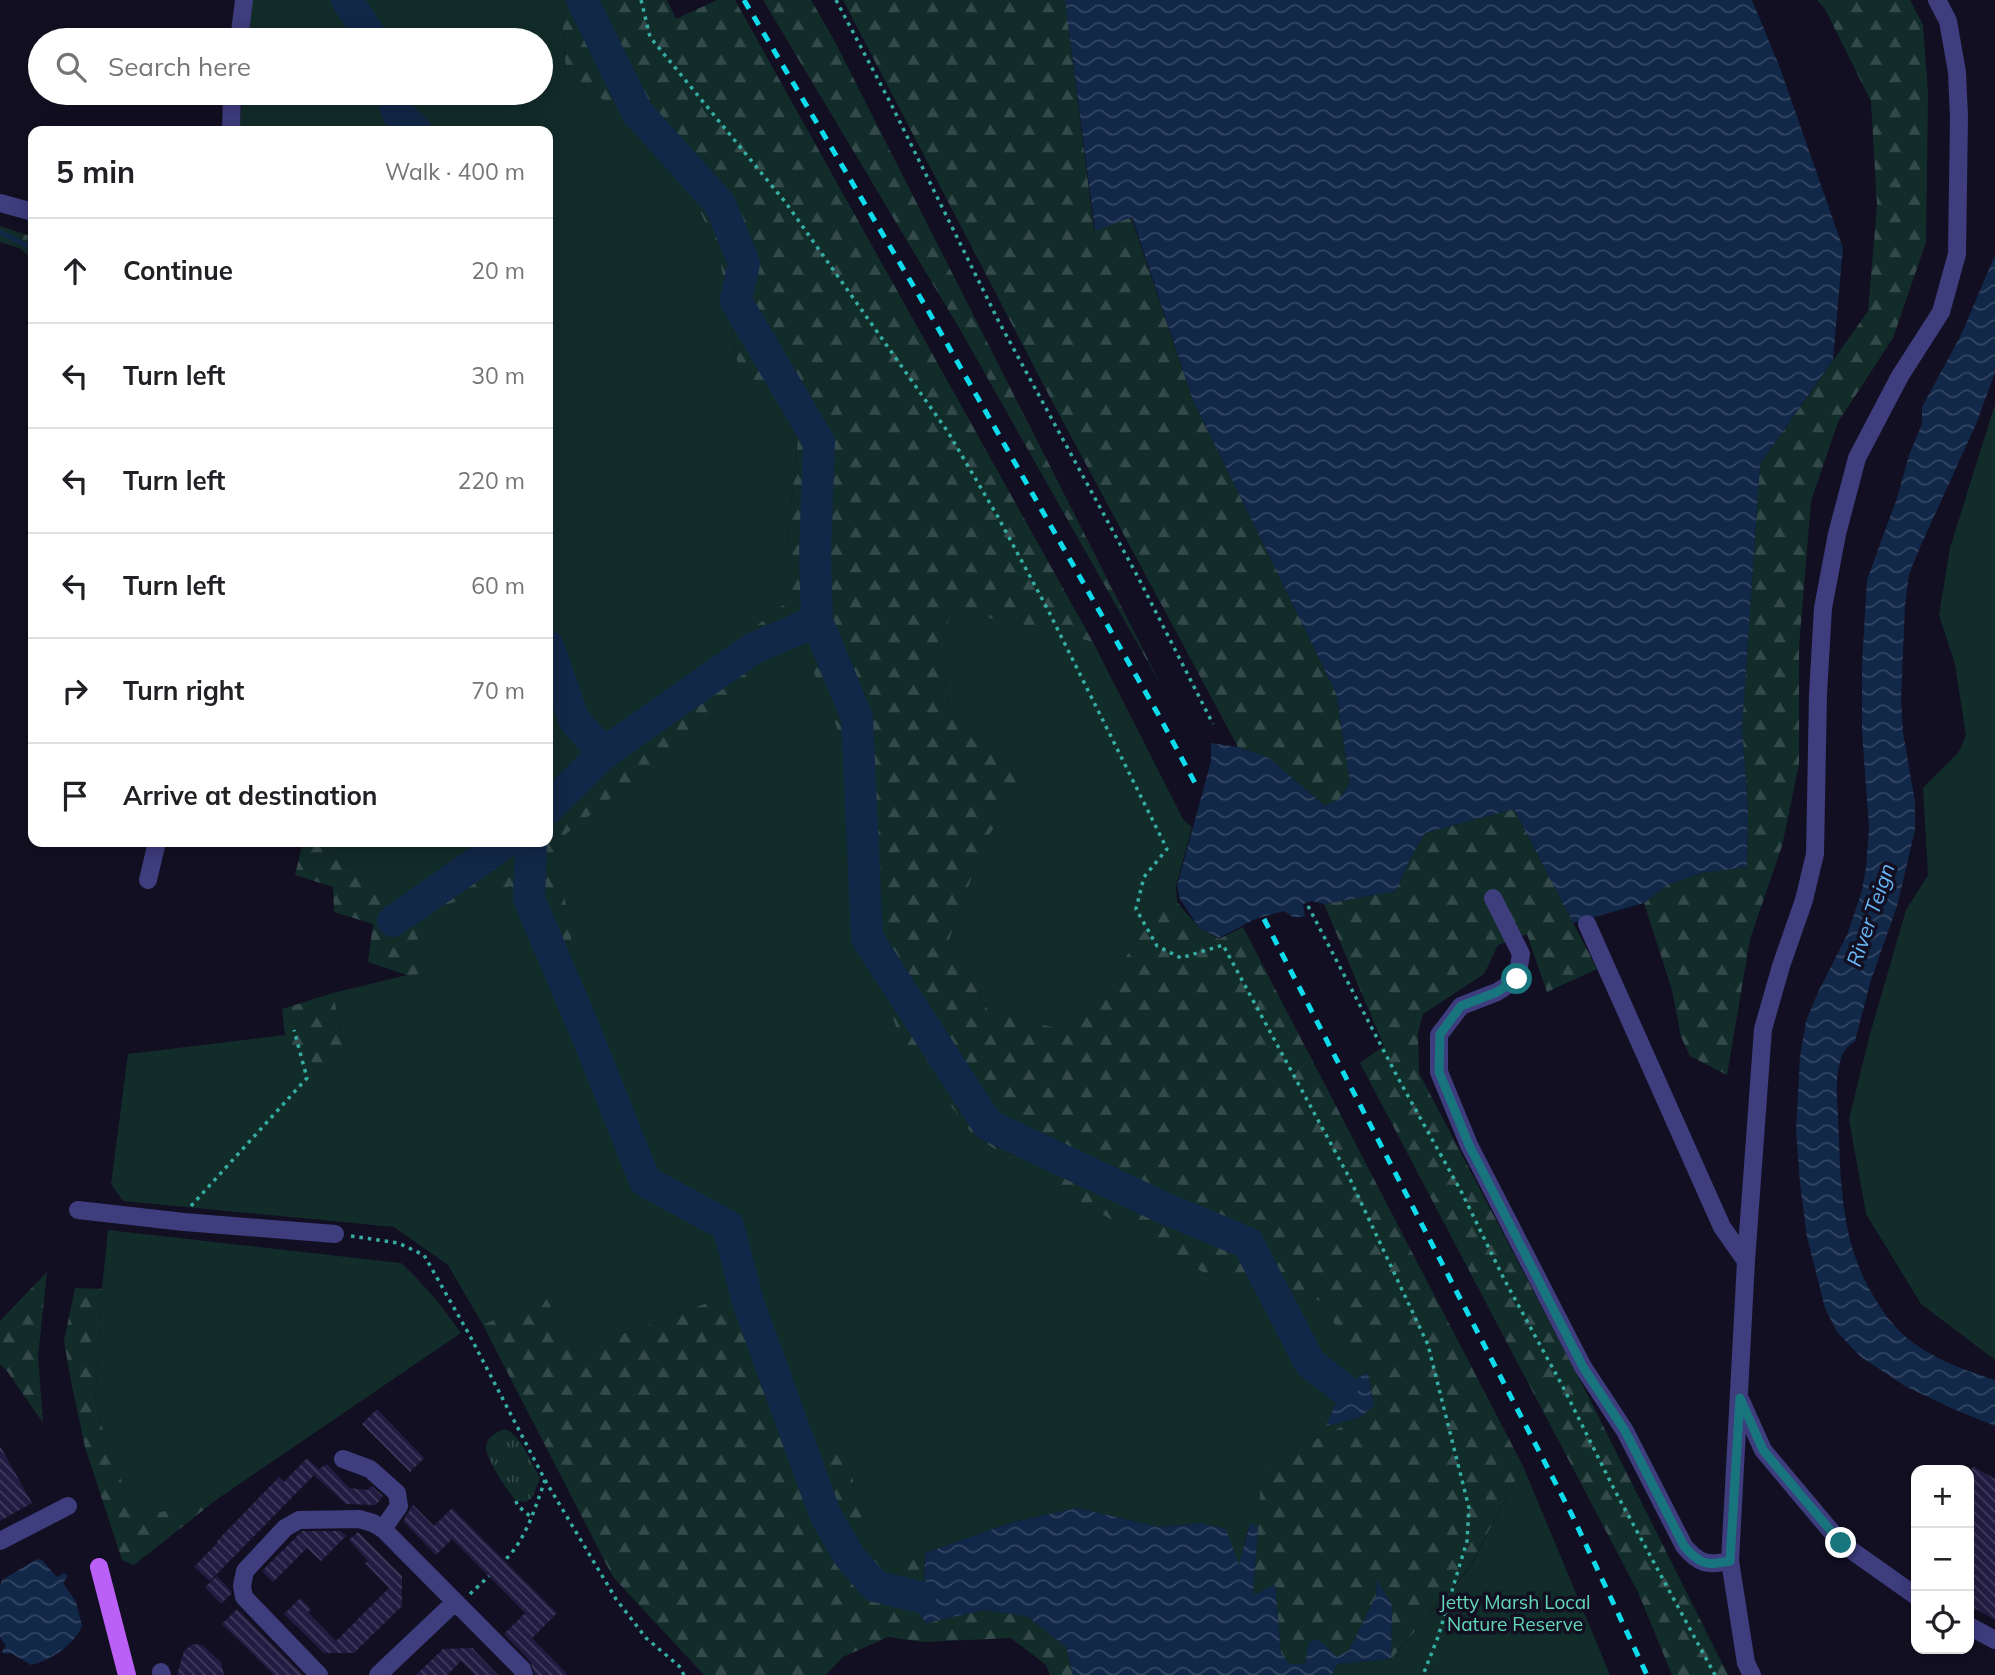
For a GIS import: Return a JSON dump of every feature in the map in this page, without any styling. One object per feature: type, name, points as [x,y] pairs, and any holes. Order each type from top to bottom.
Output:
[{"type":"main road","points":[[99,1567],[127,1675]]},
{"type":"street","points":[[240,28],[244,0]]},
{"type":"street","points":[[1752,1675],[1746,1662],[1730,1561],[1746,1261],[1763,1030],[1780,967],[1804,900],[1815,854],[1818,694],[1823,608],[1837,534],[1857,458],[1900,376],[1941,312],[1957,254],[1957,72],[1948,22],[1937,0]]},
{"type":"street","points":[[231,126],[232,105]]},
{"type":"street","points":[[0,203],[28,211]]},
{"type":"street","points":[[148,880],[156,847]]},
{"type":"street","points":[[1493,898],[1521,954],[1517,979],[1497,992],[1461,1006],[1440,1034],[1439,1072],[1469,1145],[1583,1367],[1625,1431],[1684,1546],[1694,1558],[1711,1565],[1730,1561]]},
{"type":"street","points":[[1587,924],[1722,1227],[1746,1261]]},
{"type":"street","points":[[78,1210],[335,1234]]},
{"type":"street","points":[[1740,1398],[1763,1450],[1841,1543],[1911,1592]]},
{"type":"street","points":[[343,1459],[372,1462],[397,1493],[400,1506],[383,1529]]},
{"type":"street","points":[[0,1541],[68,1506]]},
{"type":"street","points":[[319,1675],[244,1597],[242,1586],[245,1572],[285,1528],[299,1520],[359,1519],[383,1529],[522,1669],[524,1675]]},
{"type":"street","points":[[378,1675],[457,1604]]},
{"type":"street","points":[[1974,1629],[1995,1640]]},
{"type":"path","points":[[641,0],[650,37],[786,203],[948,432],[998,517],[1048,610],[1167,849],[1144,877],[1136,909],[1157,946],[1181,958],[1223,945],[1350,1179],[1428,1345],[1469,1508],[1467,1541],[1438,1637],[1423,1675]]},
{"type":"path","points":[[836,0],[891,104],[999,322],[1139,579],[1213,724]]},
{"type":"path","points":[[1308,906],[1462,1193],[1614,1489],[1715,1675]]},
{"type":"path","points":[[184,1222],[188,1209],[307,1078],[294,1030]]},
{"type":"path","points":[[335,1234],[398,1243],[424,1255],[470,1335],[545,1480],[615,1599],[646,1638],[679,1666],[684,1675]]},
{"type":"path","points":[[504,1560],[514,1552],[532,1518],[545,1480]]},
{"type":"path","points":[[516,1501],[532,1518]]},
{"type":"path","points":[[457,1604],[489,1576]]},
{"type":"green space","points":[[252,0],[561,0],[566,73],[632,121],[698,204],[719,254],[739,372],[798,439],[787,544],[787,602],[590,753],[553,789],[553,126],[240,126],[242,105],[553,105],[553,28],[249,28]]},
{"type":"green space","points":[[561,0],[667,0],[676,19],[717,0],[735,0],[1093,642],[1022,624],[953,612],[938,643],[949,706],[1028,777],[985,841],[949,940],[988,1010],[1052,1027],[1085,1015],[1176,886],[1177,902],[1199,928],[1219,939],[1243,927],[1523,1466],[1469,1568],[1391,1659],[1392,1605],[1377,1581],[1376,1596],[1349,1650],[1338,1657],[1309,1642],[1305,1664],[1290,1664],[1281,1653],[1275,1584],[1253,1597],[1262,1466],[1359,1418],[1374,1406],[1368,1372],[1357,1362],[1321,1301],[1211,1277],[1062,1191],[974,1136],[902,1042],[864,942],[853,766],[802,645],[556,842],[586,1033],[511,886],[410,915],[429,974],[407,975],[368,962],[373,924],[334,912],[333,887],[295,875],[302,847],[324,847],[396,907],[487,847],[553,847],[553,789],[590,753],[787,602],[787,544],[798,439],[739,372],[719,254],[697,204],[632,121],[566,73]]},
{"type":"green space","points":[[763,0],[811,0],[833,38],[1162,687],[961,331]]},
{"type":"green space","points":[[843,0],[1065,0],[1094,230],[1131,217],[1193,400],[1336,693],[1350,783],[1339,799],[1325,806],[1269,758],[1238,747],[1052,401]]},
{"type":"green space","points":[[1817,0],[1910,0],[1923,25],[1928,93],[1926,242],[1893,338],[1838,422],[1811,501],[1799,647],[1799,764],[1782,846],[1750,939],[1727,1075],[1690,1056],[1681,1037],[1672,990],[1644,903],[1667,885],[1701,873],[1747,867],[1748,809],[1742,728],[1760,464],[1868,311],[1877,206],[1871,101],[1825,9]]},
{"type":"green space","points":[[0,226],[28,235],[28,255],[19,248],[0,242]]},
{"type":"green space","points":[[1995,404],[1995,1360],[1921,1304],[1866,1214],[1849,1119],[1870,1034],[1906,910],[1928,875],[1923,788],[1958,753],[1966,736],[1955,664],[1939,615],[1950,548]]},
{"type":"green space","points":[[953,612],[1022,624],[1093,642],[1183,819],[1192,827],[1176,886],[1085,1015],[1052,1027],[988,1010],[949,940],[985,841],[1028,777],[949,706],[938,643]]},
{"type":"green space","points":[[802,645],[853,766],[864,942],[974,1136],[1062,1191],[1211,1277],[1321,1301],[1357,1362],[1368,1372],[1342,1388],[1327,1425],[1359,1418],[1262,1466],[1258,1527],[1248,1528],[1239,1567],[1201,1523],[1159,1527],[1078,1508],[1013,1522],[925,1553],[872,1562],[844,1442],[800,1466],[748,1288],[575,1351],[545,1296],[483,1325],[448,1265],[394,1227],[123,1201],[111,1184],[128,1054],[285,1035],[294,1053],[344,1048],[333,993],[407,975],[429,974],[409,915],[511,885],[585,1030],[555,842]]},
{"type":"green space","points":[[1514,809],[1597,969],[1547,992],[1527,934],[1498,945],[1484,974],[1423,1014],[1418,1033],[1419,1073],[1582,1384],[1728,1675],[1672,1675],[1638,1592],[1360,1063],[1384,1046],[1324,904],[1396,891],[1425,833]]},
{"type":"green space","points":[[324,847],[487,847],[396,907]]},
{"type":"green space","points":[[333,993],[344,1048],[320,1066],[294,1053],[285,1035],[282,1009]]},
{"type":"green space","points":[[108,1230],[401,1263],[433,1296],[461,1333],[216,1500],[160,1512],[139,1512],[113,1465],[95,1401]]},
{"type":"green space","points":[[47,1272],[38,1356],[43,1423],[0,1364],[0,1321]]},
{"type":"green space","points":[[75,1288],[102,1289],[95,1401],[113,1465],[139,1512],[160,1512],[216,1500],[134,1565],[122,1560],[85,1447],[64,1341]]},
{"type":"green space","points":[[748,1288],[799,1465],[844,1442],[872,1561],[925,1553],[924,1585],[916,1610],[926,1623],[984,1610],[1027,1616],[1066,1647],[1073,1675],[1050,1675],[1046,1665],[1011,1638],[923,1642],[888,1637],[843,1657],[826,1675],[704,1675],[613,1577],[483,1325],[545,1296],[575,1351]]},
{"type":"green space","points":[[505,1429],[521,1443],[540,1478],[532,1498],[525,1502],[516,1501],[512,1497],[487,1453],[486,1444],[490,1438]]},
{"type":"green space","name":"Jetty Marsh Local Nature Reserve","points":[[1523,1466],[1610,1675],[1332,1675],[1337,1664],[1391,1659],[1469,1569]]},
{"type":"water","points":[[1065,0],[1752,0],[1780,68],[1843,248],[1833,360],[1760,464],[1742,728],[1748,809],[1747,867],[1701,873],[1667,885],[1644,903],[1573,923],[1514,809],[1425,833],[1396,891],[1324,904],[1312,901],[1303,904],[1305,917],[1293,917],[1284,911],[1255,919],[1219,938],[1199,928],[1180,899],[1177,886],[1211,761],[1211,743],[1238,747],[1269,758],[1325,806],[1339,799],[1350,783],[1336,693],[1193,400],[1132,217],[1095,231]]},
{"type":"water","name":"River Teign","points":[[1995,255],[1995,372],[1977,422],[1909,574],[1901,698],[1903,732],[1915,802],[1915,830],[1897,906],[1871,980],[1855,1041],[1841,1058],[1837,1088],[1844,1206],[1851,1242],[1863,1276],[1887,1317],[1914,1344],[1953,1365],[1995,1380],[1995,1426],[1905,1386],[1861,1357],[1837,1332],[1825,1308],[1807,1237],[1796,1130],[1800,1057],[1806,1021],[1847,935],[1862,891],[1866,867],[1869,828],[1862,731],[1862,664],[1867,580],[1922,424],[1922,407],[1961,335]]},
{"type":"water","points":[[1368,1372],[1374,1406],[1359,1418],[1326,1426],[1342,1388]]},
{"type":"water","points":[[1078,1508],[1159,1527],[1201,1523],[1226,1529],[1239,1565],[1250,1523],[1258,1527],[1253,1596],[1275,1584],[1281,1653],[1290,1664],[1305,1664],[1309,1642],[1318,1639],[1337,1657],[1349,1650],[1376,1596],[1377,1580],[1392,1605],[1391,1659],[1337,1664],[1332,1675],[1073,1675],[1066,1647],[1027,1616],[984,1610],[926,1623],[916,1610],[924,1585],[925,1553],[1013,1522]]},
{"type":"water","points":[[37,1559],[42,1560],[57,1577],[64,1573],[68,1576],[63,1583],[76,1602],[82,1626],[61,1651],[31,1665],[11,1653],[4,1654],[2,1651],[6,1646],[0,1637],[0,1587],[2,1580]]},
{"type":"building","points":[[377,1409],[424,1458],[410,1472],[362,1424]]},
{"type":"building","points":[[0,1446],[32,1503],[0,1521]]},
{"type":"building","points":[[307,1458],[319,1469],[327,1464],[349,1488],[367,1490],[372,1486],[383,1496],[376,1505],[346,1504],[314,1475],[210,1581],[194,1567],[279,1477],[284,1482]]},
{"type":"building","points":[[1974,1467],[1995,1479],[1995,1620],[1974,1608]]},
{"type":"building","points":[[413,1505],[434,1526],[452,1508],[557,1613],[532,1638],[568,1675],[535,1675],[530,1661],[504,1634],[525,1613],[452,1539],[436,1555],[403,1521]]},
{"type":"building","points":[[302,1531],[341,1531],[346,1536],[321,1561],[307,1548],[273,1582],[262,1571]]},
{"type":"building","points":[[358,1532],[402,1576],[402,1606],[354,1653],[324,1653],[284,1614],[300,1598],[311,1609],[308,1612],[336,1641],[389,1588],[365,1563],[368,1561],[349,1540]]},
{"type":"building","points":[[217,1576],[232,1593],[221,1604],[205,1587]]},
{"type":"building","points":[[237,1609],[303,1675],[274,1675],[222,1624]]},
{"type":"building","points":[[193,1644],[202,1645],[221,1662],[224,1675],[177,1675],[185,1650]]},
{"type":"building","points":[[474,1648],[498,1675],[475,1675],[461,1661],[447,1675],[416,1675],[443,1649]]},
{"type":"waterway","points":[[347,0],[365,28]]},
{"type":"waterway","points":[[582,0],[637,112],[720,204],[744,263],[736,301],[819,442],[815,555],[817,621],[857,718],[867,938],[988,1125],[1164,1208],[1248,1243],[1310,1363],[1342,1388]]},
{"type":"waterway","points":[[395,105],[397,112],[411,126]]},
{"type":"waterway","points":[[0,232],[28,246]]},
{"type":"waterway","points":[[553,660],[574,720],[604,753],[752,649],[817,621]]},
{"type":"waterway","points":[[553,803],[604,753]]},
{"type":"waterway","points":[[393,921],[499,847]]},
{"type":"waterway","points":[[531,847],[529,899],[645,1181],[728,1226],[748,1302],[825,1514],[849,1556],[875,1586],[920,1597]]},
{"type":"railway","points":[[744,0],[930,314],[1195,783]]},
{"type":"railway","points":[[1264,919],[1572,1515],[1647,1675]]},
{"type":"route","points":[[1517,979],[1497,992],[1461,1006],[1440,1034],[1439,1072],[1469,1145],[1583,1367],[1625,1431],[1684,1546],[1694,1558],[1711,1565],[1730,1561],[1740,1398],[1763,1450],[1841,1543]]}]
